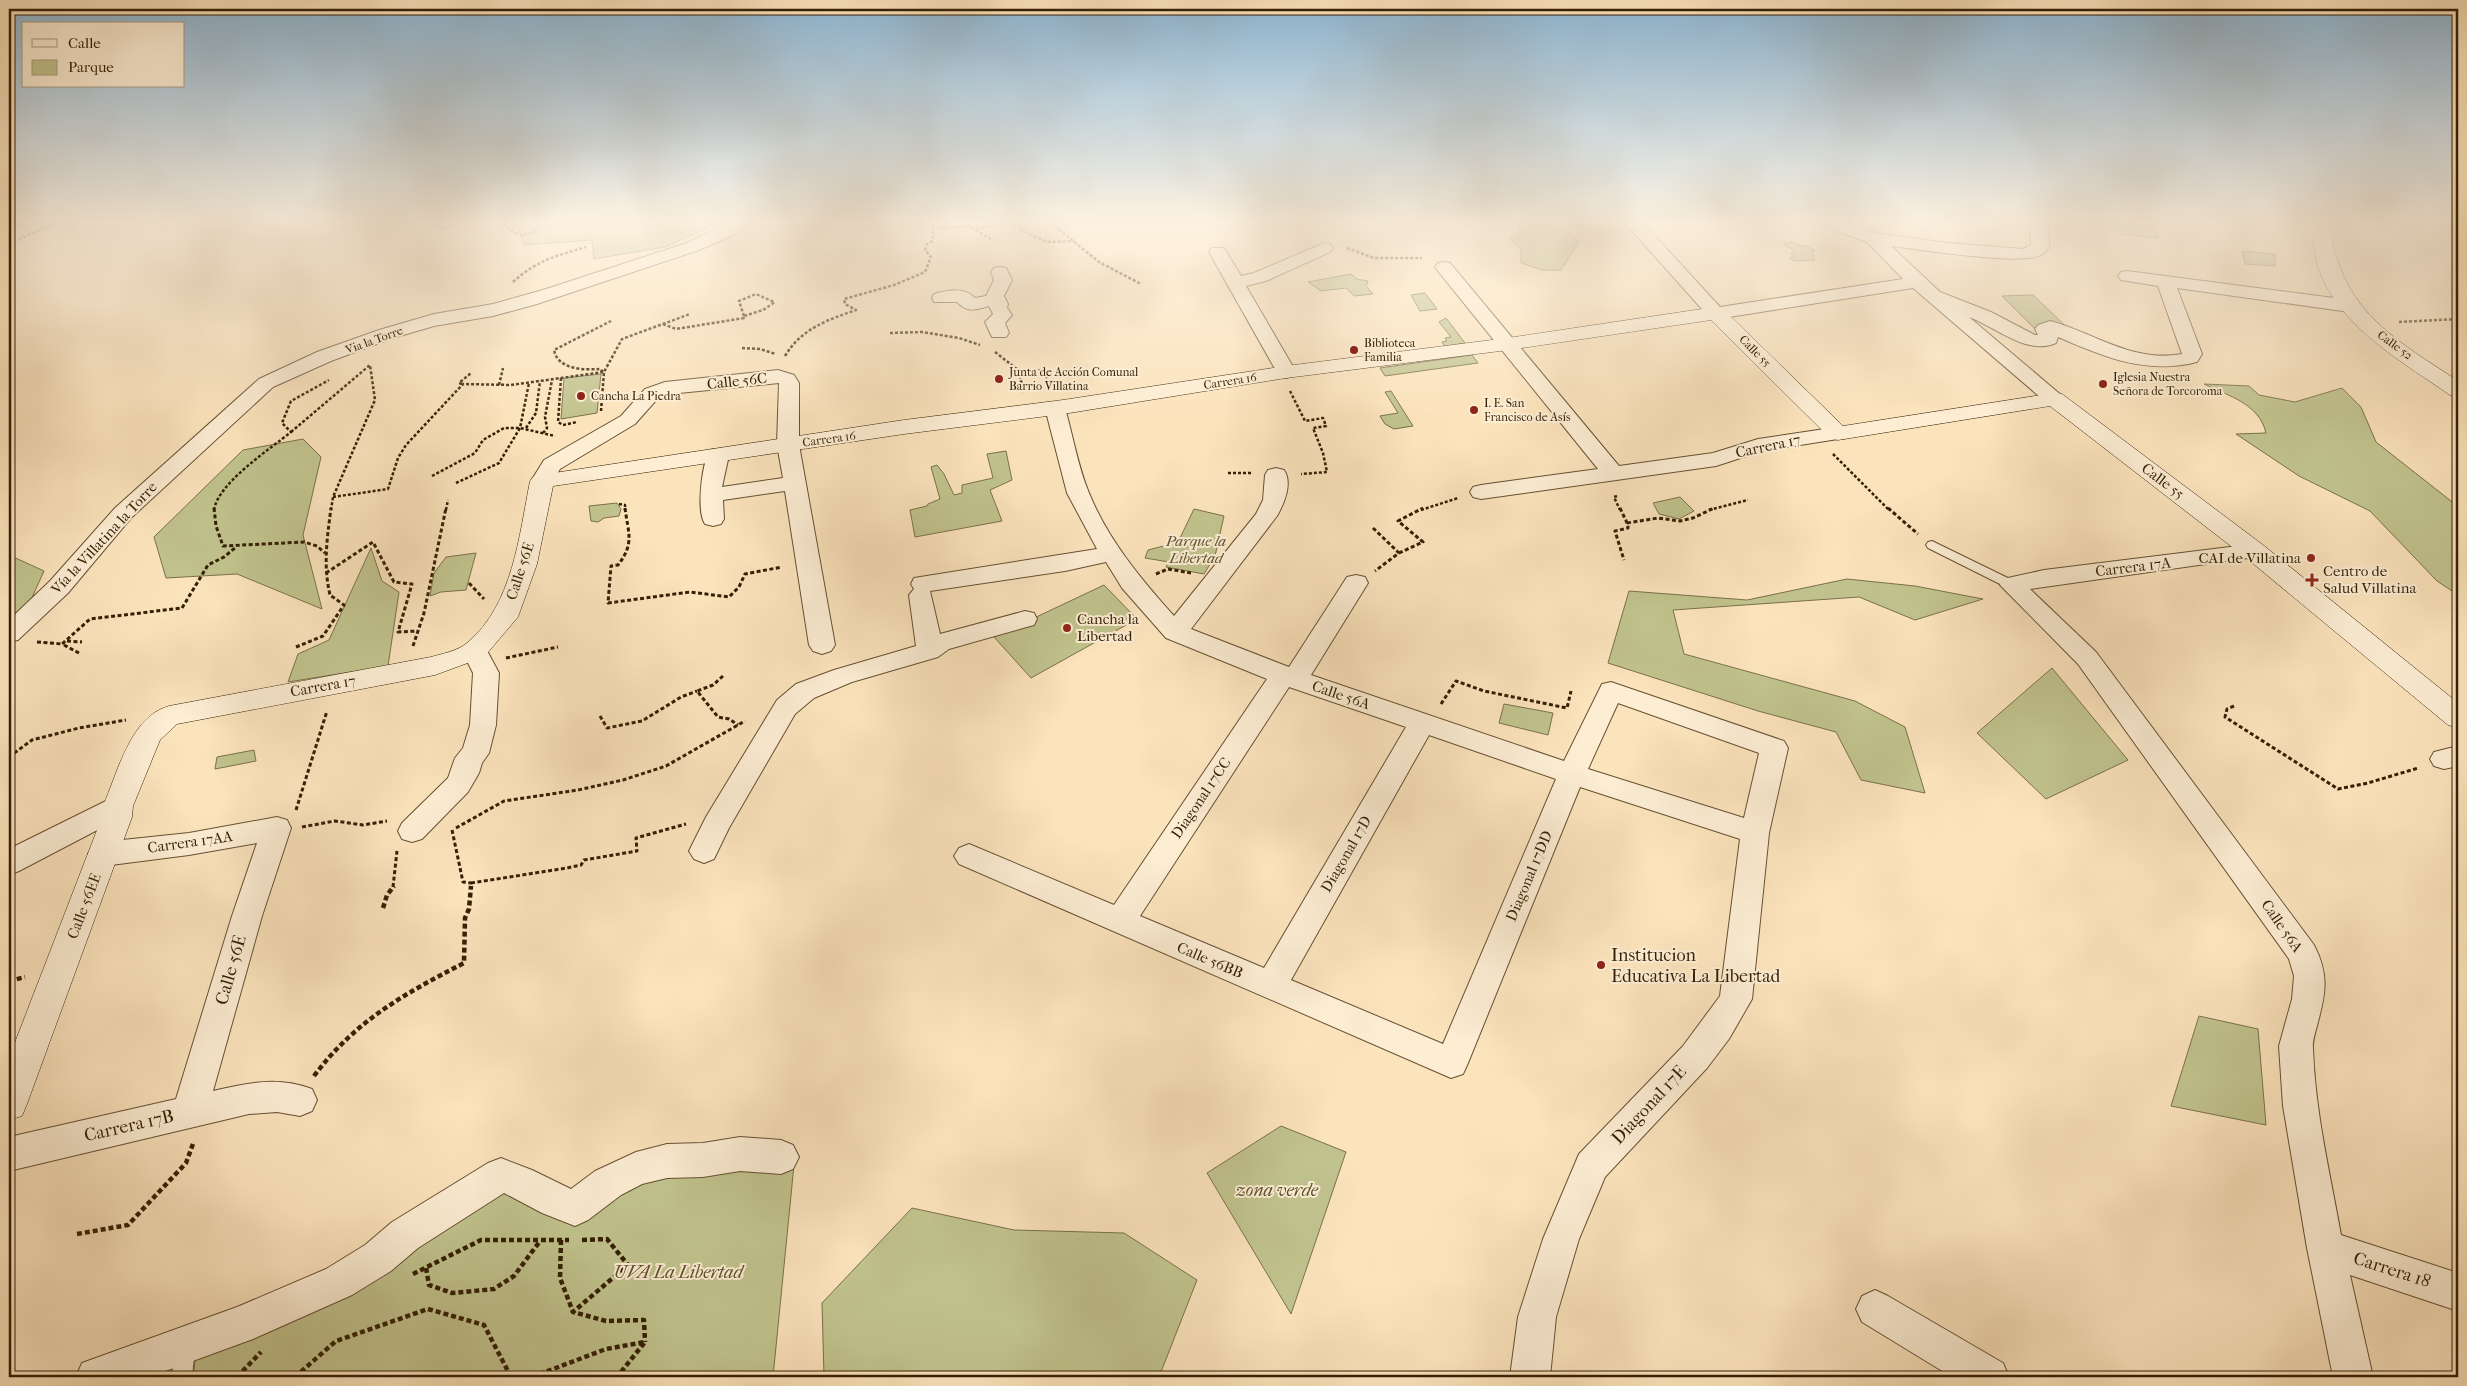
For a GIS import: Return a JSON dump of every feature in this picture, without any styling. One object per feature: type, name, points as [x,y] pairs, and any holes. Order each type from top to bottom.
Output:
[{"type":"street","name":"Via la Torre","points":[[266,383],[289,371],[394,332],[427,322],[492,310],[547,296],[571,288]]},
{"type":"street","points":[[992,339],[995,322],[1003,314],[998,308],[999,304],[994,288]]},
{"type":"street","points":[[997,295],[999,288]]},
{"type":"street","points":[[1238,288],[1286,372]]},
{"type":"street","points":[[1461,288],[1616,472]]},
{"type":"street","name":"Calle 55","points":[[1693,288],[1838,433]]},
{"type":"street","name":"Carrera 16","points":[[542,481],[718,454],[1050,409],[1286,372],[1508,344],[1792,303],[1883,288]]},
{"type":"street","name":"Calle 55","points":[[1923,288],[2054,398],[2254,551],[2458,718]]},
{"type":"street","points":[[1933,296],[1984,316],[2036,342],[2049,339],[2045,329],[2050,327],[2117,354],[2170,362],[2182,361],[2190,358],[2192,354],[2167,288]]},
{"type":"street","points":[[2214,288],[2350,306]]},
{"type":"street","name":"Calle 52","points":[[2339,288],[2350,306],[2382,338],[2458,390]]},
{"type":"street","points":[[941,298],[962,296],[970,305],[997,295]]},
{"type":"street","name":"Calle 56C","points":[[542,481],[552,465],[628,420],[652,393],[665,388],[778,376],[787,379],[790,383],[788,445],[822,645]]},
{"type":"street","name":"Vía la Villatina la Torre","points":[[9,634],[59,587],[123,513],[266,383]]},
{"type":"street","name":"Carrera 17","points":[[1481,492],[1716,459],[1758,445],[2054,398]]},
{"type":"street","name":"Calle 56A","points":[[1050,409],[1078,493],[1112,553],[1133,584],[1175,632],[1198,643],[1289,677],[1430,716],[1572,774],[1755,833]]},
{"type":"street","points":[[713,519],[711,487],[718,462],[718,454]]},
{"type":"street","points":[[1175,632],[1266,516],[1274,500],[1276,475]]},
{"type":"street","name":"Calle 56E","points":[[476,654],[505,617],[525,564],[542,481]]},
{"type":"street","points":[[712,495],[795,483]]},
{"type":"street","name":"Carrera 17A","points":[[2012,585],[2044,578],[2254,551]]},
{"type":"street","points":[[928,651],[928,630],[922,590],[1112,553]]},
{"type":"street","name":"Diagonal 17CC","points":[[1120,921],[1356,583]]},
{"type":"street","name":"Calle 56A","points":[[2012,585],[2087,658],[2302,954],[2310,976],[2308,999],[2296,1046],[2300,1106],[2325,1248],[2353,1377]]},
{"type":"street","points":[[704,851],[716,825],[786,707],[805,691],[843,676],[928,651],[940,643],[1025,619]]},
{"type":"street","points":[[413,830],[458,785],[465,773],[469,758],[475,753],[483,726],[486,673],[476,654]]},
{"type":"street","name":"Carrera 17","points":[[169,716],[435,666],[476,654]]},
{"type":"street","name":"Diagonal 17DD","points":[[1450,1063],[1572,774],[1611,691]]},
{"type":"street","name":"Diagonal 17E","points":[[1530,1377],[1537,1317],[1561,1239],[1592,1166],[1695,1057],[1717,1029],[1736,999],[1755,833],[1774,748],[1611,691]]},
{"type":"street","name":"Calle 56EE","points":[[9,1104],[104,854],[117,817],[118,806],[148,734],[169,716]]},
{"type":"street","name":"Diagonal 17D","points":[[1271,986],[1430,716]]},
{"type":"street","points":[[9,863],[118,806]]},
{"type":"street","name":"Calle 56E","points":[[189,1113],[247,916],[277,828]]},
{"type":"street","name":"Carrera 17AA","points":[[104,854],[189,844],[277,828]]},
{"type":"street","name":"Calle 56BB","points":[[969,856],[1450,1063]]},
{"type":"street","name":"Carrera 17B","points":[[9,1154],[249,1098],[277,1096],[300,1100]]},
{"type":"street","points":[[96,1377],[184,1360],[240,1325],[339,1282],[378,1258],[405,1235],[501,1175],[513,1178],[550,1200],[575,1208],[608,1183],[636,1169],[667,1161],[702,1160],[740,1154],[781,1157]]},
{"type":"street","name":"Carrera 18","points":[[2325,1248],[2458,1292]]},
{"type":"street","points":[[1875,1310],[1989,1377]]},
{"type":"lane","points":[[1932,545],[2012,585]]},
{"type":"path","points":[[785,356],[790,346],[810,328],[856,310],[845,304],[844,299],[851,294],[886,288]]},
{"type":"path","points":[[662,324],[676,329],[744,318],[744,316],[763,310],[775,302],[756,294],[739,301],[740,309],[744,316]]},
{"type":"path","points":[[601,414],[604,372],[622,339],[690,314]]},
{"type":"path","points":[[2366,323],[2458,319]]},
{"type":"path","points":[[604,372],[600,369],[587,370],[558,362],[554,356],[554,350],[611,321]]},
{"type":"path","points":[[890,333],[922,332],[992,339],[1018,370],[1019,374],[1050,409]]},
{"type":"path","points":[[296,647],[323,636],[344,605],[330,595],[325,574],[325,554],[333,497],[375,400],[370,365],[260,456],[221,493],[214,505],[220,541],[223,546],[237,547],[304,542],[317,546],[325,554]]},
{"type":"path","points":[[499,385],[503,368]]},
{"type":"path","points":[[1019,374],[1042,370],[1050,409]]},
{"type":"path","points":[[471,373],[459,383],[499,385],[528,383],[604,372]]},
{"type":"path","points":[[561,378],[558,422],[563,425],[582,421]]},
{"type":"path","points":[[291,432],[282,423],[291,401],[332,379]]},
{"type":"path","points":[[543,433],[547,428],[545,417],[552,380]]},
{"type":"path","points":[[526,429],[534,423],[540,381]]},
{"type":"path","points":[[456,483],[499,463],[520,428],[528,383]]},
{"type":"path","points":[[333,497],[388,489],[398,458],[406,445],[463,384]]},
{"type":"path","points":[[1313,420],[1322,418],[1326,426],[1313,428],[1323,453],[1327,472]]},
{"type":"path","points":[[432,476],[475,453],[484,440],[504,428],[526,429],[556,437]]},
{"type":"path","points":[[1814,436],[1860,479],[1884,505],[1932,545]]},
{"type":"path","points":[[1616,472],[1636,492],[1614,497],[1628,528],[1615,531],[1624,560]]},
{"type":"path","points":[[1356,583],[1399,553],[1423,542],[1412,535],[1398,520],[1426,507],[1481,492]]},
{"type":"path","points":[[402,672],[424,613],[448,500]]},
{"type":"path","points":[[1627,523],[1658,518],[1680,520],[1693,518],[1707,510],[1748,500]]},
{"type":"path","points":[[619,504],[625,505],[631,544],[625,558],[618,566],[611,566],[608,604],[690,592],[729,597],[739,587],[745,574],[785,567],[812,585]]},
{"type":"path","points":[[1373,528],[1399,553]]},
{"type":"path","points":[[325,574],[373,542],[394,582],[412,584],[398,632],[417,632]]},
{"type":"path","points":[[79,653],[62,644],[90,620],[182,608],[208,564],[224,557],[237,547]]},
{"type":"path","points":[[1133,584],[1168,569],[1217,579]]},
{"type":"path","points":[[67,641],[82,642]]},
{"type":"path","points":[[476,654],[494,660],[558,647]]},
{"type":"path","points":[[600,716],[607,728],[642,721],[682,697],[713,685],[723,676]]},
{"type":"path","points":[[1430,716],[1456,681],[1484,691],[1568,708],[1572,691]]},
{"type":"path","points":[[277,828],[295,811],[335,684]]},
{"type":"path","points":[[697,691],[718,717],[729,719],[738,725]]},
{"type":"path","points":[[2234,706],[2227,709],[2225,717],[2338,789],[2368,783],[2451,758]]},
{"type":"path","points":[[9,757],[32,740],[79,728],[134,718],[169,716]]},
{"type":"path","points":[[277,828],[309,826],[335,821],[363,825],[392,820],[403,821],[413,830],[452,830],[504,801],[578,790],[624,780],[666,766],[746,721]]},
{"type":"path","points":[[452,830],[463,882],[471,883],[564,866],[567,868],[581,865],[584,860],[637,851],[636,838],[699,822],[716,825]]},
{"type":"path","points":[[383,908],[387,895],[394,886],[394,863],[399,843],[413,830]]},
{"type":"path","points":[[300,1100],[330,1053],[351,1031],[387,1004],[464,963],[465,918],[469,909],[471,883]]},
{"type":"path","points":[[77,1234],[128,1225],[172,1180]]},
{"type":"path","points":[[409,1276],[481,1240],[606,1239],[628,1265],[573,1312]]},
{"type":"path","points":[[426,1268],[430,1285],[452,1293],[494,1289],[514,1276],[540,1240]]},
{"type":"path","points":[[561,1240],[560,1278],[573,1312]]},
{"type":"path","points":[[295,1377],[336,1341],[428,1309],[484,1325],[511,1377]]},
{"type":"path","points":[[573,1312],[606,1321],[644,1320],[645,1342],[617,1377]]},
{"type":"path","points":[[532,1377],[606,1349],[645,1342]]},
{"type":"path","points":[[237,1377],[263,1350]]},
{"type":"green space","points":[[1316,288],[1367,288],[1373,294],[1354,296],[1346,288],[1321,291]]},
{"type":"green space","points":[[1425,293],[1437,309],[1420,311],[1411,295]]},
{"type":"green space","points":[[2033,295],[2074,334],[2042,336],[2002,296]]},
{"type":"green space","points":[[1446,318],[1465,343],[1445,347],[1442,342],[1447,341],[1445,338],[1451,337],[1439,322]]},
{"type":"green space","points":[[1472,355],[1478,363],[1385,376],[1380,368]]},
{"type":"green space","name":"Cancha La Piedra","points":[[601,374],[597,413],[561,419],[564,378]]},
{"type":"green space","points":[[2204,384],[2249,386],[2259,395],[2295,402],[2342,388],[2361,407],[2376,442],[2451,501],[2458,509],[2458,595],[2437,581],[2370,511],[2299,476],[2236,434],[2266,433],[2257,414],[2250,407]]},
{"type":"green space","points":[[1391,391],[1413,426],[1394,429],[1385,424],[1380,416],[1398,413],[1385,392]]},
{"type":"green space","points":[[303,439],[321,457],[303,535],[322,609],[237,574],[166,578],[154,537],[243,450]]},
{"type":"green space","points":[[1006,451],[1012,480],[990,490],[1002,521],[915,537],[910,510],[927,506],[940,499],[931,467],[937,465],[944,474],[954,495],[962,493],[962,485],[993,478],[987,454]]},
{"type":"green space","points":[[1680,497],[1694,511],[1679,519],[1659,514],[1653,503]]},
{"type":"green space","points":[[617,503],[621,509],[619,516],[604,518],[598,522],[591,521],[589,506]]},
{"type":"green space","name":"Parque la Libertad","points":[[1194,509],[1224,516],[1215,556],[1204,574],[1166,567],[1169,562],[1145,558],[1148,550],[1171,544],[1171,541],[1180,538]]},
{"type":"green space","points":[[371,548],[382,581],[399,592],[388,666],[288,682],[298,654],[329,640]]},
{"type":"green space","points":[[476,553],[466,590],[441,592],[430,596],[434,573],[446,557]]},
{"type":"green space","points":[[9,555],[44,571],[30,602],[9,618]]},
{"type":"green space","points":[[1847,579],[1915,586],[1983,599],[1915,620],[1859,597],[1673,610],[1684,654],[1855,701],[1905,727],[1925,793],[1861,780],[1836,732],[1758,711],[1608,663],[1629,591],[1747,600]]},
{"type":"green space","name":"Cancha la Libertad","points":[[1104,585],[1137,619],[1031,678],[994,637]]},
{"type":"green space","points":[[2052,668],[2128,760],[2046,799],[1977,733]]},
{"type":"green space","points":[[1504,704],[1553,713],[1548,735],[1499,723]]},
{"type":"green space","points":[[254,750],[256,761],[215,769],[217,757]]},
{"type":"green space","points":[[2199,1016],[2258,1029],[2266,1125],[2171,1106]]},
{"type":"green space","name":"zona verde","points":[[1281,1126],[1346,1152],[1291,1314],[1207,1173]]},
{"type":"green space","name":"UVA La Libertad","points":[[794,1165],[773,1377],[193,1377],[197,1347],[499,1181],[542,1203],[617,1183]]},
{"type":"green space","points":[[912,1208],[1014,1230],[1124,1233],[1197,1280],[1159,1377],[824,1377],[822,1303]]},
{"type":"place","name":"Biblioteca Familia","points":[[1354,350]]},
{"type":"place","name":"Junta de Acción Comunal Barrio Villatina","points":[[999,379]]},
{"type":"place","name":"Iglesia Nuestra Señora de Torcoroma","points":[[2103,384]]},
{"type":"place","name":"Cancha La Piedra","points":[[581,396]]},
{"type":"place","name":"I. E. San Francisco de Asís","points":[[1474,410]]},
{"type":"place","name":"CAI de Villatina","points":[[2311,558]]},
{"type":"place","name":"Centro de Salud Villatina","points":[[2312,580]]},
{"type":"place","name":"Cancha la Libertad","points":[[1067,628]]},
{"type":"place","name":"Institucion Educativa La Libertad","points":[[1601,965]]}]
